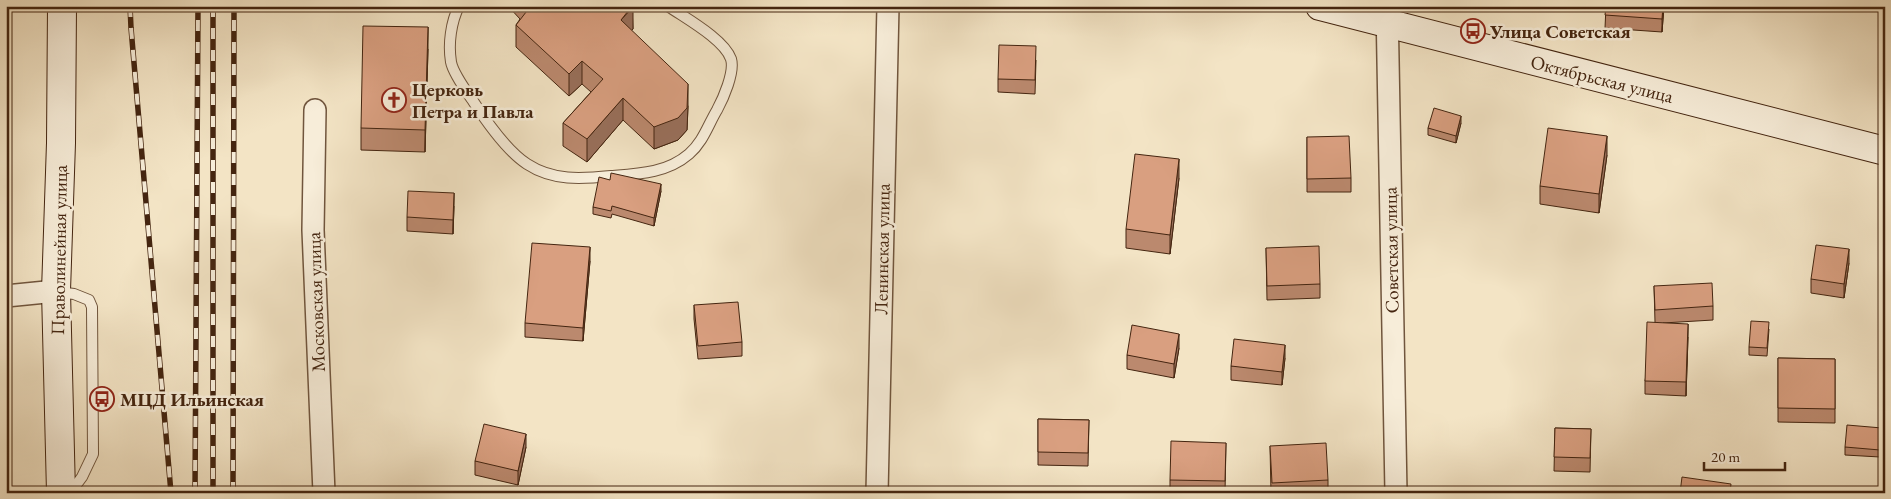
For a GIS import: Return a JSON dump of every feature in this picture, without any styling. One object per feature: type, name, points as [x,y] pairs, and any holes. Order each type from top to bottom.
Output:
[{"type":"main road","name":"Праволинейная улица","points":[[61,493],[56,291],[61,144],[62,6]]},
{"type":"main road","name":"Октябрьская улица","points":[[1320,6],[1387,15],[1885,151]]},
{"type":"street","name":"Ленинская улица","points":[[876,493],[888,6]]},
{"type":"street","name":"Советская улица","points":[[1387,15],[1396,493]]},
{"type":"street","name":"Московская улица","points":[[315,110],[314,230],[324,493]]},
{"type":"street","points":[[6,296],[56,291]]},
{"type":"lane","points":[[459,6],[453,18],[451,63],[462,86],[508,147],[525,164],[543,173],[578,179],[650,172],[672,166],[690,153],[702,140],[723,99],[730,76],[731,60],[713,37],[668,6]]},
{"type":"lane","points":[[56,291],[74,294],[89,300],[92,307],[93,454],[82,477],[70,493]]},
{"type":"building","points":[[529,6],[632,6],[621,20],[688,84],[687,108],[678,118],[654,127],[623,98],[587,139],[563,123],[603,79],[582,61],[569,74],[516,25]]},
{"type":"building","points":[[1606,6],[1663,6],[1662,19],[1605,15]]},
{"type":"building","name":"Церковь Петра и Павла","points":[[363,26],[428,27],[425,130],[361,128]]},
{"type":"building","points":[[999,45],[1036,46],[1035,80],[998,79]]},
{"type":"building","points":[[1434,108],[1461,116],[1456,136],[1428,128]]},
{"type":"building","points":[[1548,128],[1607,136],[1599,194],[1540,186]]},
{"type":"building","points":[[1349,136],[1351,178],[1307,179],[1307,137]]},
{"type":"building","points":[[1135,154],[1179,159],[1170,235],[1126,229]]},
{"type":"building","points":[[611,173],[661,184],[654,218],[612,206],[611,211],[593,207],[599,177],[610,180]]},
{"type":"building","points":[[408,191],[454,193],[453,220],[407,217]]},
{"type":"building","points":[[532,243],[590,247],[583,328],[525,323]]},
{"type":"building","points":[[1816,245],[1849,249],[1844,284],[1811,279]]},
{"type":"building","points":[[1319,246],[1320,284],[1267,286],[1266,248]]},
{"type":"building","points":[[1712,283],[1713,306],[1655,310],[1654,286]]},
{"type":"building","points":[[738,302],[742,342],[698,346],[694,305]]},
{"type":"building","points":[[1751,321],[1769,322],[1767,348],[1749,347]]},
{"type":"building","points":[[1647,322],[1688,324],[1686,382],[1645,381]]},
{"type":"building","points":[[1132,325],[1179,334],[1174,364],[1127,355]]},
{"type":"building","points":[[1234,339],[1285,345],[1282,372],[1231,366]]},
{"type":"building","points":[[1778,358],[1835,359],[1835,409],[1778,408]]},
{"type":"building","points":[[1038,419],[1089,420],[1088,453],[1038,452]]},
{"type":"building","points":[[484,424],[526,434],[518,471],[475,461]]},
{"type":"building","points":[[1847,425],[1882,428],[1880,450],[1845,447]]},
{"type":"building","points":[[1555,428],[1591,429],[1590,458],[1554,457]]},
{"type":"building","points":[[1171,441],[1226,443],[1225,481],[1170,480]]},
{"type":"building","points":[[1326,443],[1328,480],[1272,483],[1270,446]]},
{"type":"building","points":[[1682,477],[1731,484],[1730,493],[1680,493]]},
{"type":"railway","points":[[130,6],[171,493]]},
{"type":"railway","points":[[195,493],[198,6]]},
{"type":"railway","points":[[213,6],[213,493]]},
{"type":"railway","points":[[233,493],[234,6]]},
{"type":"place","name":"Улица Советская","points":[[1473,31]]},
{"type":"place","name":"Церковь Петра и Павла","points":[[394,100]]},
{"type":"place","name":"МЦД Ильинская","points":[[102,399]]}]
